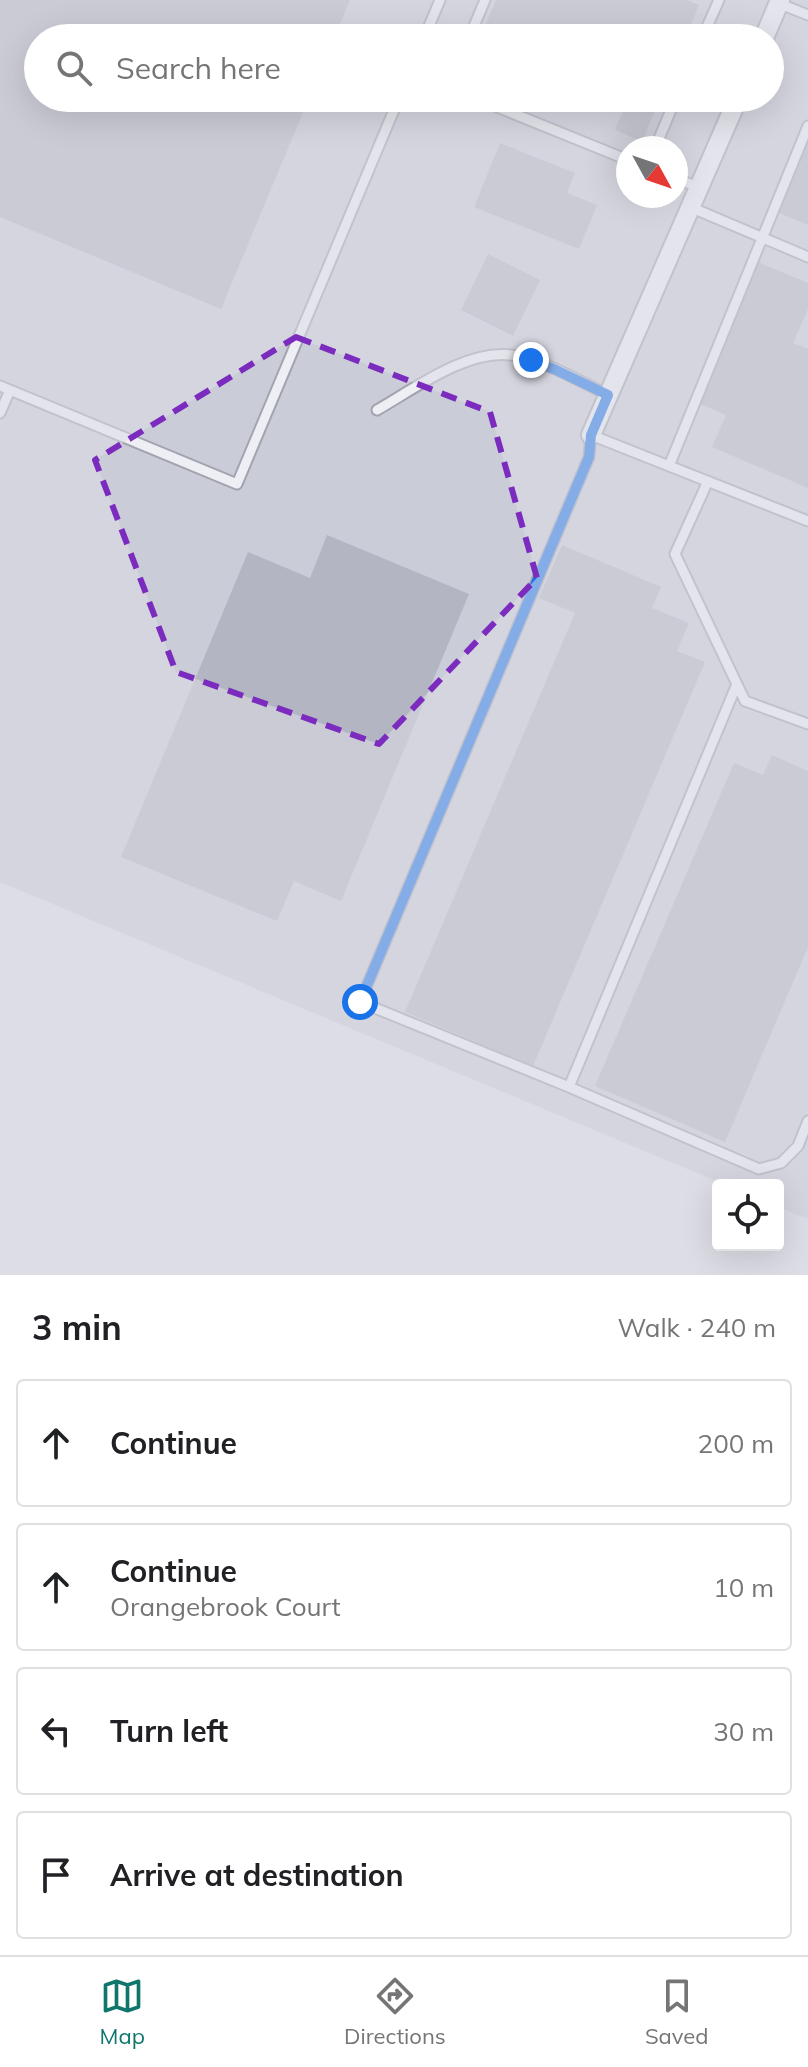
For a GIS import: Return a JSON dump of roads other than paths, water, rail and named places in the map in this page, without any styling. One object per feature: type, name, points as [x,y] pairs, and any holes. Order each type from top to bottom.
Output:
[{"type":"street","points":[[769,24],[777,1]]},
{"type":"street","points":[[591,435],[732,112]]},
{"type":"lane","points":[[430,24],[440,0]]},
{"type":"lane","points":[[475,24],[485,0]]},
{"type":"lane","points":[[708,24],[719,0]]},
{"type":"lane","points":[[777,1],[808,15]]},
{"type":"lane","points":[[0,413],[5,388],[237,484],[393,112]]},
{"type":"lane","points":[[510,112],[616,155]]},
{"type":"lane","points":[[660,136],[670,112]]},
{"type":"lane","points":[[669,466],[808,126]]},
{"type":"lane","points":[[688,183],[699,187]]},
{"type":"lane","points":[[690,207],[808,257]]},
{"type":"lane","points":[[377,410],[457,364],[493,356],[511,355],[531,360],[608,395]]},
{"type":"lane","points":[[808,521],[591,435],[589,457],[360,1002],[759,1169],[781,1163],[798,1146],[808,1121]]},
{"type":"lane","points":[[708,481],[675,554],[745,701],[808,724]]},
{"type":"lane","points":[[569,1087],[737,684]]}]
